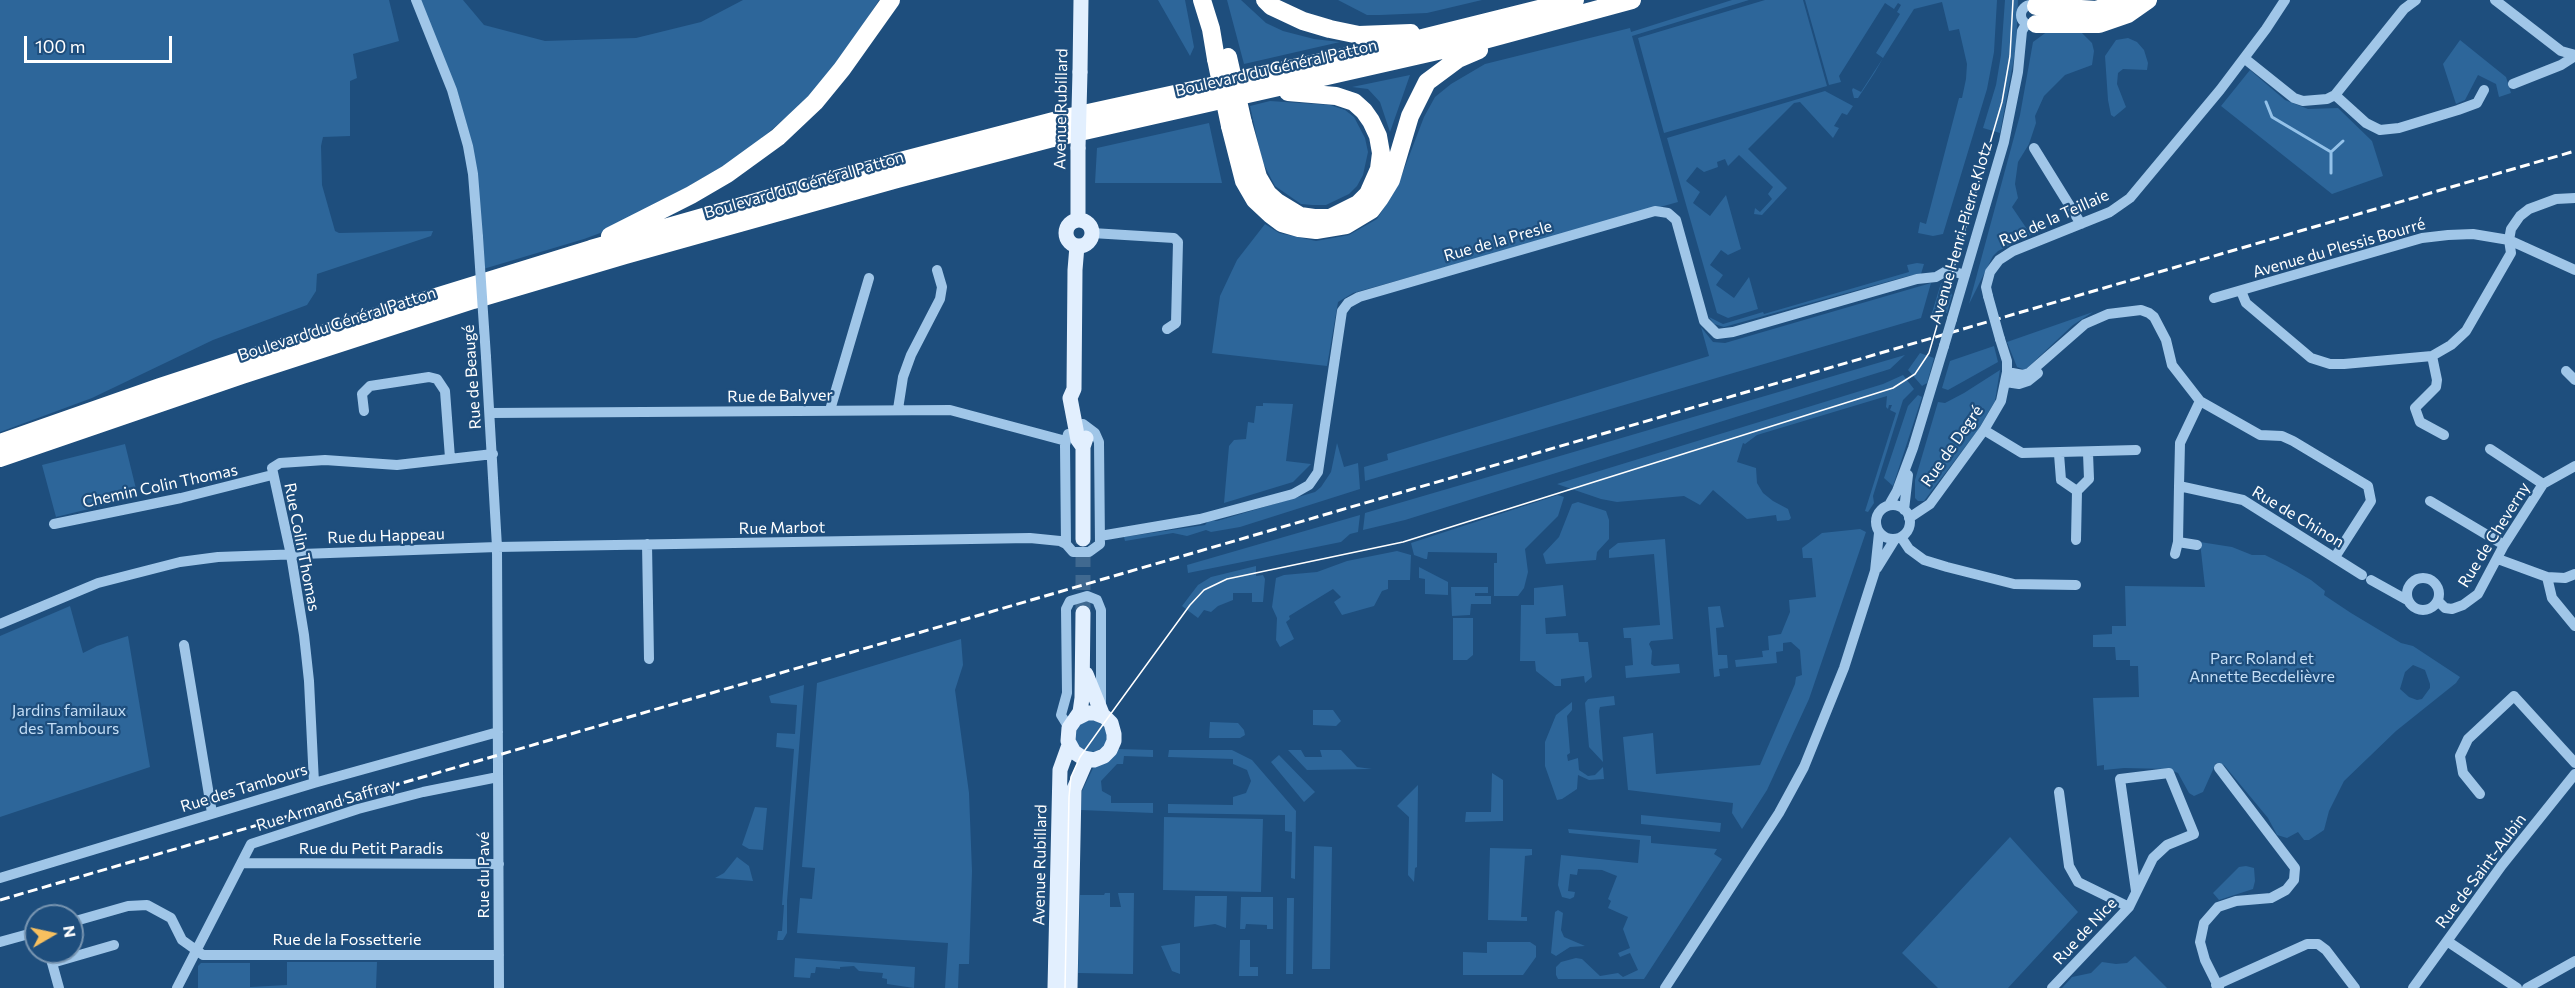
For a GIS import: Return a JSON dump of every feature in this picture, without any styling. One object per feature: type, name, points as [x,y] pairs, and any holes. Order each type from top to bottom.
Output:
[{"type":"highway","points":[[591,249],[611,235],[682,200],[727,174],[778,136],[815,102],[842,69],[891,0]]},
{"type":"highway","points":[[1202,0],[1222,58]]},
{"type":"highway","points":[[1214,0],[1244,181],[1255,200],[1282,223],[1316,230],[1346,225],[1371,210],[1380,198],[1396,164],[1410,116],[1427,82],[1465,56],[1528,36],[1542,26]]},
{"type":"highway","points":[[1265,0],[1271,6],[1303,21],[1359,35],[1452,32]]},
{"type":"highway","name":"Boulevard du Général Patton","points":[[0,443],[327,332],[591,249],[882,166],[1065,118],[1452,32],[1575,0]]},
{"type":"highway","name":"Boulevard du Général Patton","points":[[0,458],[242,375],[473,300],[625,255],[1049,139],[1542,26],[1632,0]]},
{"type":"highway","points":[[2030,12],[2096,10],[2126,0]]},
{"type":"highway","points":[[2030,12],[2099,24],[2128,14],[2148,0]]},
{"type":"highway","points":[[1236,124],[1247,143],[1258,177],[1268,194],[1293,213],[1300,216],[1330,218],[1345,212],[1368,194],[1377,175],[1381,153],[1378,136],[1364,111],[1354,102],[1336,96],[1263,91]]},
{"type":"main road","name":"Avenue Rubillard","points":[[1081,0],[1078,220],[1070,223],[1066,230],[1067,238],[1077,246],[1074,389],[1078,395],[1079,424],[1086,440],[1083,447],[1083,539]]},
{"type":"main road","points":[[1077,246],[1086,244],[1092,233],[1090,225],[1078,220]]},
{"type":"main road","name":"Avenue Rubillard","points":[[1055,988],[1060,770],[1082,698],[1083,613]]},
{"type":"main road","name":"Avenue Rubillard","points":[[1070,988],[1074,789],[1087,759],[1104,756],[1113,745],[1114,734],[1087,678],[1083,657]]},
{"type":"main road","points":[[1073,723],[1091,713],[1102,713]]},
{"type":"main road","points":[[1069,745],[1076,754],[1087,759]]},
{"type":"street","name":"Rue de Beaugé","points":[[416,0],[452,90],[468,146],[473,174],[493,454],[497,547],[498,761]]},
{"type":"street","name":"Rue de la Teillaie","points":[[2007,377],[2000,339],[1986,287],[1990,272],[1999,260],[2013,251],[2110,212],[2130,198],[2148,179],[2244,58],[2285,0]]},
{"type":"street","points":[[2244,58],[2294,98],[2315,101],[2335,95],[2404,9],[2416,0]]},
{"type":"street","points":[[2495,0],[2561,51],[2575,56]]},
{"type":"street","name":"Avenue Henri-Pierre Klotz","points":[[1889,505],[1897,491],[1913,448],[2004,142],[2018,72],[2022,31],[2030,12]]},
{"type":"street","points":[[2513,84],[2561,65],[2575,56]]},
{"type":"street","points":[[2335,95],[2366,123],[2380,130],[2399,128],[2477,103],[2484,90]]},
{"type":"street","points":[[2034,148],[2081,225]]},
{"type":"street","points":[[2241,291],[2246,303],[2311,358],[2330,364],[2344,364],[2432,356],[2451,345],[2466,331],[2511,253],[2509,240],[2511,229],[2520,216],[2556,199],[2575,198]]},
{"type":"street","name":"Rue de la Presle","points":[[1100,536],[1200,519],[1293,494],[1309,485],[1318,472],[1342,311],[1348,303],[1359,297],[1655,211],[1668,213],[1676,220],[1704,321],[1717,334],[1724,334],[1917,279],[1936,277],[1948,270],[1965,275]]},
{"type":"street","points":[[1092,233],[1174,238],[1178,242],[1176,323],[1167,329]]},
{"type":"street","name":"Avenue du Plessis Bourré","points":[[2214,298],[2422,238],[2473,234],[2509,240],[2575,270]]},
{"type":"street","points":[[898,409],[903,377],[911,355],[940,299],[942,287],[937,270]]},
{"type":"street","points":[[830,410],[869,278]]},
{"type":"street","points":[[2007,377],[2023,375],[2041,363],[2085,324],[2108,314],[2140,310],[2154,316],[2166,340],[2172,365],[2199,401],[2260,435],[2282,436],[2368,486],[2371,501],[2335,557]]},
{"type":"street","points":[[2007,377],[2015,384],[2028,381],[2035,376],[2052,353]]},
{"type":"street","points":[[2432,356],[2437,380],[2436,387],[2415,408],[2420,422],[2444,435]]},
{"type":"street","points":[[2566,371],[2575,380]]},
{"type":"street","points":[[364,411],[362,393],[370,386],[429,377],[437,379],[445,392],[450,458]]},
{"type":"street","name":"Rue de Degré","points":[[1907,514],[1929,504],[1984,430],[2001,401],[2007,377]]},
{"type":"street","points":[[2175,554],[2178,542],[2180,443],[2199,401]]},
{"type":"street","name":"Rue de Balyver","points":[[490,413],[950,410],[1066,441]]},
{"type":"street","points":[[1079,424],[1070,429],[1066,441],[1066,544],[1073,552],[1089,552],[1098,547],[1100,536]]},
{"type":"street","name":"Avenue Rubillard","points":[[1079,424],[1095,433],[1099,442],[1100,536]]},
{"type":"street","points":[[1984,430],[2022,453],[2059,454],[2136,450]]},
{"type":"street","name":"Avenue Henri-Pierre Klotz","points":[[1907,514],[1913,448]]},
{"type":"street","points":[[2490,449],[2543,484]]},
{"type":"street","points":[[2076,540],[2077,490],[2089,479],[2088,453]]},
{"type":"street","name":"Rue Colin Thomas","points":[[314,783],[309,681],[291,555],[272,468],[280,463],[325,460],[385,465],[493,454]]},
{"type":"street","points":[[2059,454],[2061,480],[2077,490]]},
{"type":"street","name":"Rue de Cheverny","points":[[2438,601],[2445,608],[2452,609],[2478,594],[2504,545],[2543,484],[2575,466]]},
{"type":"street","name":"Chemin Colin Thomas","points":[[54,524],[181,498],[272,475]]},
{"type":"street","name":"Rue de Chinon","points":[[2179,486],[2243,500],[2367,577]]},
{"type":"street","points":[[2430,501],[2504,545]]},
{"type":"street","points":[[1665,988],[1779,813],[1804,767],[1844,668],[1875,571],[1879,533],[1876,525],[1877,516],[1882,508],[1889,505],[1897,506],[1907,514],[1908,528],[1898,538],[1875,571]]},
{"type":"street","points":[[1879,533],[1885,537],[1898,538],[1924,560],[1947,567],[2014,584],[2076,585]]},
{"type":"street","name":"Rue Marbot","points":[[497,547],[1030,538],[1060,541],[1066,544]]},
{"type":"street","points":[[2178,542],[2197,545]]},
{"type":"street","points":[[647,544],[649,659]]},
{"type":"street","name":"Rue du Happeau","points":[[0,624],[98,583],[180,562],[219,557],[497,547]]},
{"type":"street","points":[[2498,559],[2547,577],[2565,578],[2575,574]]},
{"type":"street","name":"Rue de Cheverny","points":[[2367,577],[2407,600],[2414,609],[2419,611],[2430,609],[2438,601],[2436,584],[2426,578],[2410,583],[2407,588],[2407,600]]},
{"type":"street","points":[[2547,577],[2553,598],[2575,626]]},
{"type":"street","name":"Avenue Rubillard","points":[[1073,723],[1061,715],[1067,693],[1066,609],[1070,601],[1087,596],[1097,600],[1101,610],[1102,713]]},
{"type":"street","points":[[184,645],[212,813]]},
{"type":"street","points":[[2480,794],[2463,773],[2460,756],[2468,739],[2514,696],[2575,763]]},
{"type":"street","name":"Rue des Tambours","points":[[0,878],[314,783],[498,732]]},
{"type":"street","name":"Rue du Pavé","points":[[498,761],[499,988]]},
{"type":"street","points":[[2219,768],[2295,868],[2294,880],[2286,890],[2271,898],[2236,901],[2218,907],[2204,923],[2200,942],[2217,986],[2307,944],[2318,945],[2326,950],[2355,988]]},
{"type":"street","name":"Rue de Nice","points":[[2052,988],[2129,907],[2153,858],[2167,845],[2194,834],[2169,772],[2120,779],[2136,891]]},
{"type":"street","name":"Rue de Saint-Aubin","points":[[2413,988],[2502,865],[2575,774]]},
{"type":"street","name":"Rue Armand Saffray","points":[[177,988],[243,863],[244,852],[251,844],[358,809],[423,792],[498,777]]},
{"type":"street","points":[[2059,792],[2069,866],[2078,882],[2129,907]]},
{"type":"street","name":"Rue du Petit Paradis","points":[[243,863],[499,864]]},
{"type":"street","points":[[84,919],[128,906],[147,905],[171,918],[182,940],[197,950]]},
{"type":"street","points":[[0,942],[24,935]]},
{"type":"street","points":[[2447,941],[2517,988]]},
{"type":"street","points":[[84,951],[114,945]]},
{"type":"street","name":"Rue de la Fossetterie","points":[[197,950],[203,955],[499,955]]},
{"type":"street","points":[[2527,988],[2575,961]]},
{"type":"street","points":[[52,964],[59,988]]},
{"type":"green space","points":[[0,0],[389,0],[399,41],[353,54],[357,78],[350,81],[350,136],[323,137],[321,146],[322,185],[335,231],[339,233],[433,231],[431,236],[317,274],[316,291],[307,305],[213,340],[92,398],[0,432]]},
{"type":"green space","points":[[416,0],[463,0],[484,25],[545,41],[636,38],[701,22],[743,0],[879,0],[852,43],[810,97],[742,155],[622,225],[584,239],[480,270],[468,146]]},
{"type":"green space","points":[[1158,0],[1185,0],[1194,47],[1190,56]]},
{"type":"green space","points":[[1227,0],[1241,0],[1266,23],[1283,31],[1314,39],[1340,42],[1244,64]]},
{"type":"green space","points":[[1338,0],[1482,0],[1427,13],[1367,15]]},
{"type":"green space","points":[[1732,0],[1749,0],[1632,36],[1678,202],[1353,293],[1338,302],[1327,366],[1212,353],[1220,296],[1237,260],[1265,224],[1279,233],[1316,241],[1349,235],[1377,219],[1398,185],[1424,117],[1435,97],[1451,84],[1485,64],[1630,28],[1631,32]]},
{"type":"green space","points":[[1765,0],[1803,0],[1827,86],[1664,133],[1638,38]]},
{"type":"green space","points":[[1805,0],[1997,0],[1994,52],[1987,89],[1943,234],[1933,236],[1918,233],[1920,222],[1926,224],[1966,79],[1967,64],[1959,29],[1949,31],[1942,2],[1914,9],[1883,58],[1876,53],[1900,14],[1897,12],[1901,5],[1898,3],[1894,9],[1885,3],[1839,76],[1841,82],[1829,85]]},
{"type":"green space","points":[[2005,0],[2018,0],[2016,48],[2000,133],[1983,128],[1996,85],[2001,55]]},
{"type":"green space","points":[[2079,30],[2092,43],[2094,51],[2092,65],[2065,75],[2044,96],[2035,116],[2036,123],[2029,144],[2018,162],[2015,184],[2018,198],[2012,207],[2031,235],[1998,251],[1993,256],[1969,304],[2020,115],[2033,42],[2048,31]]},
{"type":"green space","points":[[2128,38],[2137,42],[2144,50],[2148,63],[2147,70],[2123,69],[2118,73],[2117,84],[2126,107],[2114,117],[2111,115],[2108,100],[2105,56],[2116,40]]},
{"type":"green space","points":[[2460,40],[2506,77],[2511,93],[2499,97],[2496,84],[2478,75],[2465,100],[2456,104],[2443,64]]},
{"type":"green space","points":[[1883,58],[1858,98],[1854,98],[1853,88],[1861,92]]},
{"type":"green space","points":[[2250,70],[2285,100],[2308,109],[2338,108],[2372,141],[2383,176],[2332,194],[2221,106]]},
{"type":"green space","points":[[1410,75],[1390,132],[1380,102],[1368,89],[1352,87]]},
{"type":"green space","points":[[1825,91],[1853,106],[1847,115],[1842,113],[1834,126],[1839,128],[1833,138],[1800,102],[1794,103],[1748,149],[1787,188],[1762,215],[1754,214],[1755,208],[1760,212],[1772,199],[1768,194],[1773,187],[1739,155],[1728,166],[1725,159],[1717,162],[1718,167],[1704,172],[1697,167],[1686,181],[1700,192],[1693,203],[1710,216],[1726,195],[1741,249],[1728,255],[1721,250],[1710,265],[1723,275],[1716,285],[1734,298],[1749,277],[1758,309],[1728,318],[1717,313],[1667,138]]},
{"type":"green space","points":[[1270,101],[1330,105],[1345,110],[1354,117],[1365,138],[1368,152],[1363,175],[1349,194],[1326,205],[1301,204],[1275,186],[1262,161],[1250,106]]},
{"type":"green space","points":[[1209,123],[1222,183],[1095,183],[1097,148]]},
{"type":"green space","points":[[1924,264],[1921,274],[1724,327],[1714,324],[1709,317],[1723,324],[1763,312],[1764,314],[1909,272],[1907,265]]},
{"type":"green space","points":[[1931,283],[1921,318],[1365,481],[1364,467],[1388,460],[1387,454],[1709,356],[1701,327],[1713,342],[1725,343]]},
{"type":"green space","points":[[1941,283],[1948,286],[1952,295],[1947,313],[1944,313],[1942,319],[1931,316]]},
{"type":"green space","points":[[2093,312],[2073,325],[2025,370],[2017,367],[2007,342]]},
{"type":"green space","points":[[1994,346],[1998,362],[1948,390],[1942,388],[1950,361]]},
{"type":"green space","points":[[1920,353],[1934,358],[1927,383],[1922,386],[1908,370]]},
{"type":"green space","points":[[1905,355],[1890,369],[1405,520],[1363,530],[1365,513]]},
{"type":"green space","points":[[2000,370],[1995,401],[1978,430],[1924,501],[1918,501],[1915,498],[1915,480],[1938,402],[1945,403]]},
{"type":"green space","points":[[1903,375],[1914,389],[1903,400],[1873,496],[1874,503],[1868,512],[1865,511],[1896,413],[1890,410],[1892,405],[1889,405],[1888,409],[1886,407],[1887,396],[1757,435],[1745,444],[1743,443],[1737,462],[1756,468],[1757,483],[1763,493],[1788,509],[1791,518],[1789,520],[1777,521],[1776,515],[1747,519],[1713,490],[1700,505],[1684,496],[1617,502],[1557,484],[1883,384]]},
{"type":"green space","points":[[1918,395],[1922,397],[1893,486],[1884,478],[1908,406]]},
{"type":"green space","points":[[1263,403],[1293,404],[1286,461],[1311,464],[1293,482],[1224,503],[1229,446],[1234,440],[1246,439],[1248,422],[1254,423],[1256,406],[1263,406]]},
{"type":"green space","points":[[1337,443],[1344,467],[1358,463],[1360,489],[1240,527],[1211,532],[1206,530],[1187,536],[1173,533],[1125,541],[1124,537],[1205,525],[1209,520],[1217,521],[1315,492],[1331,472]]},
{"type":"green space","points":[[125,444],[138,497],[56,517],[42,465]]},
{"type":"green space","points":[[1558,495],[1564,497],[1558,516],[1525,549],[1528,572],[1524,588],[1518,596],[1494,596],[1494,563],[1497,563],[1497,553],[1428,552],[1427,559],[1414,555],[1411,543]]},
{"type":"green space","points":[[1578,502],[1606,511],[1609,520],[1609,539],[1597,552],[1596,560],[1546,564],[1543,554],[1559,537],[1572,504]]},
{"type":"green space","points":[[1360,515],[1358,532],[1350,534],[1341,542],[1188,573],[1187,565]]},
{"type":"green space","points":[[1860,529],[1866,532],[1809,699],[1767,790],[1742,829],[1732,813],[1733,803],[1628,790],[1623,737],[1653,733],[1656,774],[1760,765],[1796,677],[1802,675],[1800,650],[1791,642],[1783,643],[1783,651],[1776,652],[1777,663],[1736,667],[1735,660],[1763,657],[1762,651],[1769,650],[1768,636],[1781,634],[1790,612],[1789,600],[1816,597],[1812,558],[1803,558],[1802,548],[1822,533]]},
{"type":"green space","points":[[1665,539],[1673,639],[1651,641],[1649,644],[1652,651],[1651,664],[1654,666],[1679,664],[1680,673],[1626,678],[1625,666],[1633,665],[1631,638],[1624,638],[1623,628],[1660,625],[1654,554],[1609,558],[1609,550],[1618,543]]},
{"type":"green space","name":"Parc Roland et Annette Becdelièvre","points":[[2200,542],[2232,547],[2252,555],[2265,555],[2311,580],[2325,591],[2324,595],[2351,613],[2401,643],[2413,646],[2460,677],[2456,683],[2396,731],[2344,781],[2329,811],[2324,830],[2309,840],[2304,840],[2298,832],[2287,838],[2277,835],[2268,818],[2224,765],[2216,763],[2203,792],[2194,796],[2189,793],[2178,773],[2168,769],[2104,770],[2104,765],[2097,766],[2093,698],[2139,697],[2138,666],[2130,666],[2130,660],[2116,660],[2115,647],[2093,647],[2093,635],[2112,634],[2112,626],[2126,626],[2125,586],[2205,587]],"holes":[[[2413,665],[2425,670],[2430,688],[2422,699],[2409,697],[2400,689],[2405,672]]]},
{"type":"green space","points":[[1397,551],[1411,555],[1410,580],[1388,580],[1388,589],[1382,591],[1374,606],[1342,615],[1334,602],[1341,597],[1333,589],[1289,616],[1290,619],[1286,622],[1294,639],[1280,647],[1276,640],[1277,618],[1272,607],[1276,578],[1284,575],[1317,572],[1347,561]]},
{"type":"green space","points":[[1256,566],[1256,576],[1263,575],[1265,579],[1263,602],[1252,602],[1252,593],[1233,593],[1233,600],[1218,606],[1211,612],[1204,610],[1198,618],[1182,606],[1198,585],[1211,577]]},
{"type":"green space","points":[[1419,567],[1448,582],[1448,595],[1425,594],[1425,579],[1419,578]]},
{"type":"green space","points":[[1563,585],[1566,616],[1545,618],[1546,634],[1578,633],[1579,642],[1588,642],[1592,677],[1585,683],[1584,676],[1561,679],[1561,686],[1555,686],[1536,671],[1535,661],[1520,661],[1521,605],[1534,605],[1534,588]]},
{"type":"green space","points":[[1451,587],[1488,587],[1488,593],[1475,593],[1475,596],[1491,596],[1491,604],[1471,604],[1470,615],[1452,616]]},
{"type":"green space","name":"Jardins familaux des Tambours","points":[[70,606],[83,653],[128,636],[150,767],[0,817],[0,636]]},
{"type":"green space","points":[[1720,606],[1724,627],[1716,628],[1718,655],[1727,655],[1728,668],[1719,669],[1720,676],[1714,677],[1708,607]]},
{"type":"green space","points":[[1453,618],[1473,618],[1473,655],[1467,660],[1453,660]]},
{"type":"green space","points":[[961,639],[963,665],[955,690],[969,793],[972,871],[969,964],[959,964],[958,988],[945,988],[948,943],[797,933],[800,898],[812,899],[815,868],[802,867],[817,683]]},
{"type":"green space","points":[[804,685],[787,901],[787,933],[783,940],[777,940],[778,931],[782,931],[794,749],[776,747],[777,733],[795,734],[797,705],[771,703],[769,696]]},
{"type":"green space","points":[[1614,696],[1615,705],[1600,707],[1599,711],[1603,762],[1589,747],[1585,703],[1588,699]]},
{"type":"green space","points":[[1572,702],[1572,710],[1567,716],[1570,753],[1567,755],[1568,761],[1578,758],[1579,770],[1588,776],[1595,775],[1603,767],[1604,779],[1589,780],[1578,775],[1577,789],[1557,800],[1545,766],[1545,742],[1556,715]]},
{"type":"green space","points":[[1313,710],[1333,710],[1341,721],[1336,726],[1313,725]]},
{"type":"green space","points":[[1091,720],[1102,725],[1107,736],[1102,747],[1091,752],[1080,747],[1075,736],[1080,725]]},
{"type":"green space","points":[[1210,722],[1238,723],[1245,735],[1240,738],[1209,738]]},
{"type":"green space","points":[[1118,749],[1153,750],[1153,757],[1124,756],[1123,764],[1117,764],[1101,781],[1102,791],[1111,796],[1111,803],[1153,803],[1153,813],[1081,810],[1082,791],[1094,766]]},
{"type":"green space","points":[[1169,750],[1232,750],[1252,760],[1296,811],[1295,879],[1291,878],[1292,832],[1285,831],[1285,815],[1168,813],[1168,804],[1233,805],[1233,797],[1246,793],[1251,781],[1247,770],[1233,764],[1233,759],[1168,757]]},
{"type":"green space","points":[[1288,750],[1301,750],[1305,757],[1322,757],[1320,750],[1341,750],[1357,767],[1372,769],[1307,770]]},
{"type":"green space","points":[[1279,755],[1315,792],[1304,802],[1271,762]]},
{"type":"green space","points":[[1492,773],[1503,780],[1503,821],[1465,822],[1466,812],[1491,812]]},
{"type":"green space","points":[[1418,785],[1417,867],[1414,882],[1408,875],[1409,817],[1397,806]]},
{"type":"green space","points":[[755,807],[767,808],[763,850],[749,849],[742,845]]},
{"type":"green space","points":[[1641,815],[1721,823],[1720,832],[1641,824]]},
{"type":"green space","points":[[1164,817],[1263,819],[1261,892],[1163,890]]},
{"type":"green space","points":[[1568,829],[1651,836],[1651,843],[1717,849],[1714,854],[1722,859],[1644,979],[1558,979],[1556,967],[1561,962],[1576,958],[1582,959],[1600,976],[1618,973],[1623,977],[1638,970],[1630,953],[1620,957],[1618,953],[1630,948],[1623,929],[1628,917],[1608,908],[1611,901],[1608,899],[1617,876],[1602,870],[1578,869],[1577,875],[1570,874],[1568,891],[1575,892],[1574,897],[1570,899],[1562,897],[1558,885],[1561,855],[1638,863],[1640,840],[1569,833]]},
{"type":"green space","points":[[2010,837],[2078,912],[2008,988],[1938,988],[1902,953]]},
{"type":"green space","points":[[1314,846],[1332,847],[1330,969],[1312,969]]},
{"type":"green space","points":[[1490,848],[1532,849],[1532,855],[1525,856],[1521,917],[1527,917],[1527,921],[1488,920]]},
{"type":"green space","points":[[737,857],[749,866],[753,881],[715,878],[724,873]]},
{"type":"green space","points":[[2239,867],[2254,868],[2253,889],[2219,900],[2213,893]]},
{"type":"green space","points":[[1110,893],[1110,907],[1121,907],[1118,893],[1134,893],[1133,974],[1078,973],[1080,895],[1104,895]]},
{"type":"green space","points":[[1195,896],[1227,896],[1226,928],[1215,924],[1194,927]]},
{"type":"green space","points":[[1241,897],[1273,897],[1273,929],[1267,929],[1267,925],[1246,924],[1245,929],[1240,929]]},
{"type":"green space","points":[[1287,898],[1294,898],[1293,974],[1286,974]]},
{"type":"green space","points":[[1558,910],[1563,913],[1561,930],[1564,937],[1585,946],[1570,947],[1556,956],[1551,953],[1555,912]]},
{"type":"green space","points":[[1240,940],[1250,940],[1250,967],[1258,967],[1258,976],[1239,976]]},
{"type":"green space","points":[[1487,942],[1530,942],[1536,946],[1536,957],[1523,975],[1463,975],[1463,952],[1487,953]]},
{"type":"green space","points":[[1180,943],[1180,974],[1172,971],[1161,946]]},
{"type":"green space","points":[[2135,956],[2167,988],[2062,988],[2072,977],[2091,973],[2102,962],[2127,963]]},
{"type":"green space","points":[[795,958],[915,967],[914,988],[887,984],[887,979],[882,978],[883,973],[859,971],[854,966],[840,967],[840,969],[816,967],[815,973],[811,973],[810,978],[794,977]]},
{"type":"green space","points":[[287,962],[377,962],[376,988],[198,988],[198,966],[201,963],[250,963],[250,987],[287,985]]},
{"type":"waterway","points":[[2266,102],[2272,117],[2331,152],[2343,141]]},
{"type":"waterway","points":[[2331,152],[2331,173]]},
{"type":"tunnel","points":[[1083,539],[1083,613]]},
{"type":"tram line","points":[[1065,988],[1071,777],[1080,757],[1107,719],[1190,605],[1204,590],[1227,579],[1403,542],[1893,388],[1915,374],[1929,353],[2002,102],[2010,56],[2013,0]]},
{"type":"railway","points":[[0,900],[2575,151]]}]
